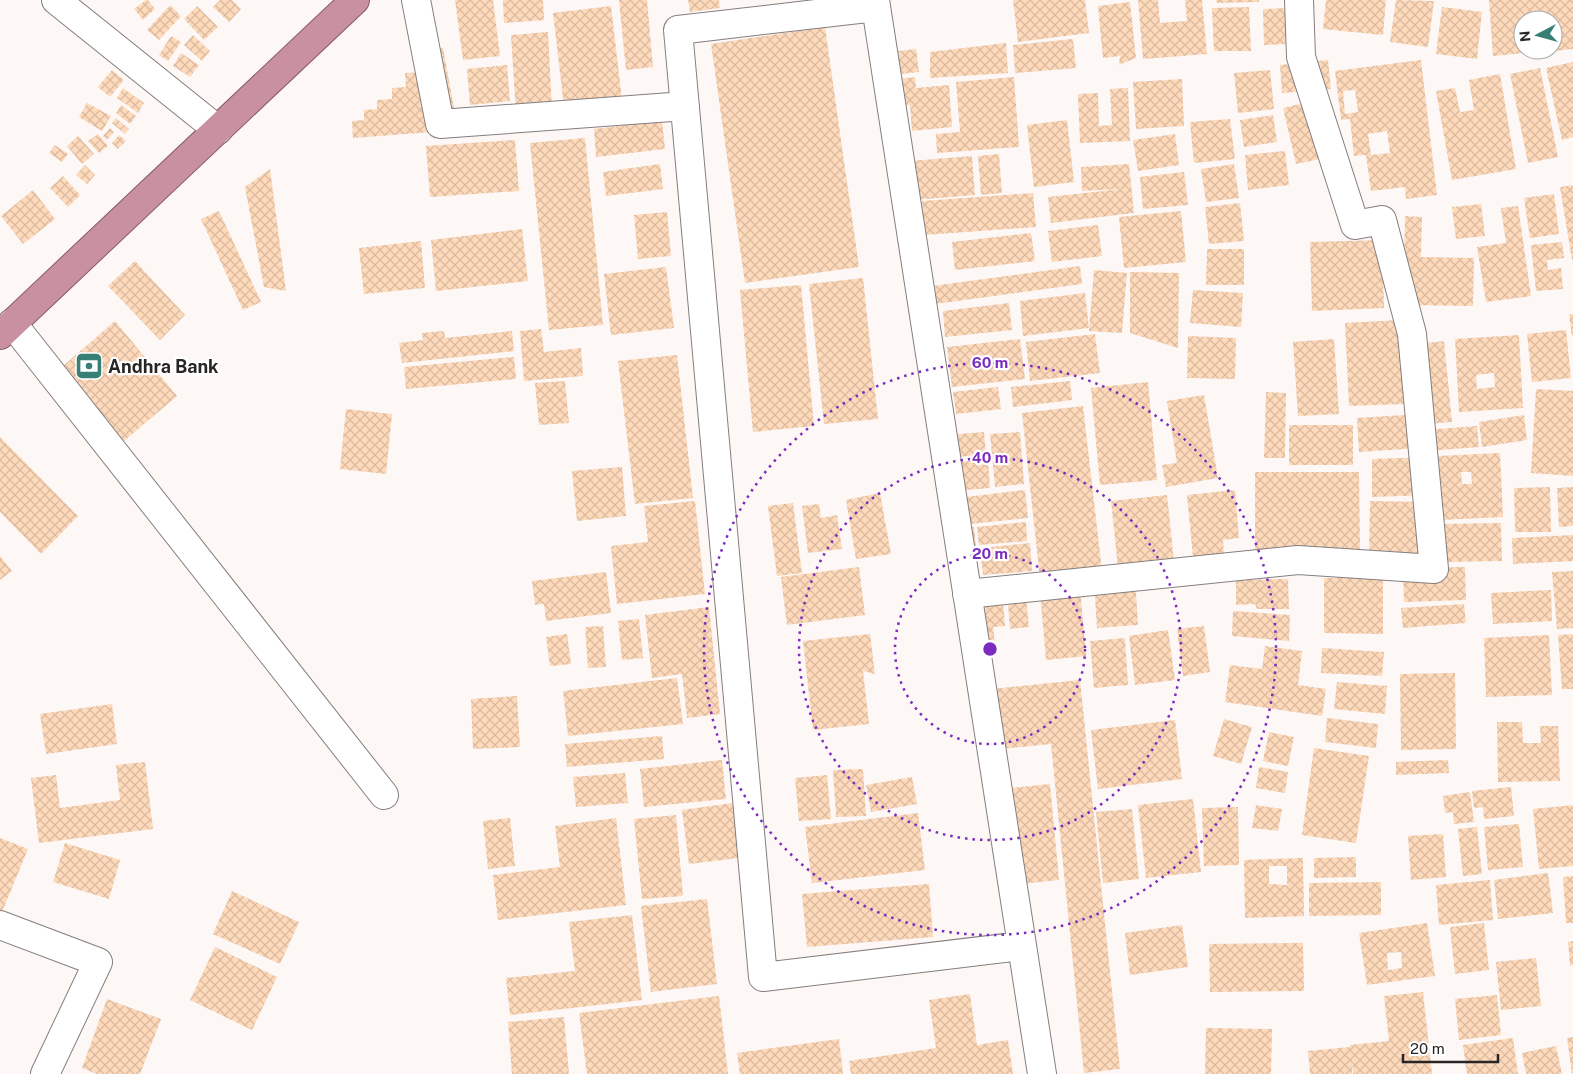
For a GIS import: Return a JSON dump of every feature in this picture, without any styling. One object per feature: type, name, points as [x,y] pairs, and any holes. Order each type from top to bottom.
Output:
[{"type":"highway","points":[[6,329],[355,0]]},
{"type":"street","points":[[56,0],[218,130]]},
{"type":"street","points":[[416,0],[440,124],[685,106]]},
{"type":"street","points":[[967,594],[1298,560],[1434,569],[1412,334],[1382,220],[1355,225],[1301,57],[1299,0]]},
{"type":"street","points":[[1022,946],[763,977],[678,30],[876,3],[1042,1074]]},
{"type":"street","points":[[6,329],[384,795]]},
{"type":"street","points":[[0,925],[98,962],[45,1074]]},
{"type":"building","points":[[146,0],[155,9],[143,20],[134,9]]},
{"type":"building","points":[[220,0],[232,0],[241,9],[229,22],[213,7]]},
{"type":"building","points":[[455,0],[493,0],[500,56],[463,60]]},
{"type":"building","points":[[503,0],[543,0],[544,20],[504,23]]},
{"type":"building","points":[[619,0],[647,0],[653,67],[626,70]]},
{"type":"building","points":[[688,0],[719,0],[720,8],[690,12]]},
{"type":"building","points":[[1013,0],[1085,0],[1089,33],[1018,42]]},
{"type":"building","points":[[1138,0],[1158,0],[1160,23],[1187,21],[1185,0],[1202,0],[1207,54],[1143,59]]},
{"type":"building","points":[[1216,0],[1259,0],[1259,2],[1217,3]]},
{"type":"building","points":[[1326,0],[1386,0],[1383,35],[1323,29]]},
{"type":"building","points":[[1396,0],[1434,1],[1428,47],[1390,42]]},
{"type":"building","points":[[1489,0],[1573,0],[1573,49],[1563,50],[1563,10],[1513,10],[1513,54],[1493,56]]},
{"type":"building","points":[[1130,2],[1136,58],[1119,65],[1120,56],[1103,58],[1098,6]]},
{"type":"building","points":[[170,5],[181,16],[159,40],[147,30]]},
{"type":"building","points":[[197,6],[218,27],[204,40],[184,19]]},
{"type":"building","points":[[611,6],[622,100],[564,107],[553,13]]},
{"type":"building","points":[[1249,7],[1251,51],[1214,51],[1212,8]]},
{"type":"building","points":[[1311,7],[1313,43],[1264,45],[1263,9]]},
{"type":"building","points":[[1442,7],[1482,12],[1477,59],[1436,54]]},
{"type":"building","points":[[825,27],[859,267],[745,283],[711,44]]},
{"type":"building","points":[[548,32],[552,110],[516,113],[511,35]]},
{"type":"building","points":[[193,35],[210,51],[202,61],[184,45]]},
{"type":"building","points":[[171,36],[181,42],[168,61],[159,55]]},
{"type":"building","points":[[1073,39],[1076,68],[1015,73],[1013,45]]},
{"type":"building","points":[[1006,43],[1008,73],[930,78],[930,52]]},
{"type":"building","points":[[443,48],[458,130],[353,138],[352,121],[364,120],[364,110],[377,109],[377,100],[392,99],[392,88],[406,87],[405,73],[429,72],[428,51]]},
{"type":"building","points":[[916,49],[919,72],[900,74],[898,51]]},
{"type":"building","points":[[181,53],[199,65],[190,77],[173,66]]},
{"type":"building","points":[[1328,60],[1331,89],[1282,93],[1280,65]]},
{"type":"building","points":[[1421,60],[1437,195],[1406,199],[1405,187],[1371,191],[1366,155],[1354,156],[1350,119],[1341,120],[1335,71]],"holes":[[[1355,90],[1358,112],[1345,114],[1343,91]],[[1387,131],[1390,153],[1371,155],[1368,134]]]},
{"type":"building","points":[[1573,62],[1573,137],[1562,140],[1546,68]]},
{"type":"building","points":[[507,65],[510,101],[470,105],[467,69]]},
{"type":"building","points":[[1540,68],[1558,157],[1528,163],[1510,74]]},
{"type":"building","points":[[112,70],[124,80],[110,97],[98,87]]},
{"type":"building","points":[[1270,70],[1274,109],[1238,113],[1234,73]]},
{"type":"building","points":[[1500,74],[1516,169],[1452,180],[1436,91],[1455,88],[1460,112],[1474,110],[1469,80]]},
{"type":"building","points":[[915,77],[916,88],[949,85],[952,127],[912,131],[910,105],[900,106],[898,79]]},
{"type":"building","points":[[1014,77],[1019,147],[937,153],[936,134],[960,132],[956,82]]},
{"type":"building","points":[[1182,79],[1184,126],[1136,129],[1133,82]]},
{"type":"building","points":[[123,88],[144,103],[138,113],[117,98]]},
{"type":"building","points":[[1128,88],[1130,141],[1080,143],[1078,94],[1098,93],[1099,126],[1112,125],[1110,89]]},
{"type":"building","points":[[1317,100],[1330,157],[1296,164],[1283,108]]},
{"type":"building","points":[[87,103],[111,116],[102,131],[79,117]]},
{"type":"building","points":[[121,105],[136,116],[130,124],[116,113]]},
{"type":"building","points":[[1273,115],[1277,142],[1244,147],[1240,120]]},
{"type":"building","points":[[116,118],[129,129],[125,134],[112,123]]},
{"type":"building","points":[[1230,119],[1235,159],[1194,163],[1190,122]]},
{"type":"building","points":[[1067,120],[1074,182],[1034,187],[1027,125]]},
{"type":"building","points":[[662,121],[665,149],[596,157],[594,129]]},
{"type":"building","points":[[110,128],[114,132],[107,140],[103,136]]},
{"type":"building","points":[[98,134],[108,146],[99,153],[88,141]]},
{"type":"building","points":[[1175,134],[1179,165],[1138,171],[1133,140]]},
{"type":"building","points":[[119,135],[126,141],[118,149],[112,143]]},
{"type":"building","points":[[78,136],[94,154],[82,164],[67,146]]},
{"type":"building","points":[[585,138],[603,325],[549,330],[530,143]]},
{"type":"building","points":[[515,140],[519,191],[430,197],[426,146]]},
{"type":"building","points":[[55,145],[68,154],[62,162],[49,153]]},
{"type":"building","points":[[1285,151],[1289,185],[1248,190],[1245,155]]},
{"type":"building","points":[[999,154],[1002,193],[981,195],[978,156]]},
{"type":"building","points":[[972,156],[975,195],[914,200],[910,161]]},
{"type":"building","points":[[660,164],[663,189],[606,196],[603,172]]},
{"type":"building","points":[[1129,164],[1134,213],[1051,223],[1048,197],[1122,189],[1082,191],[1081,167]]},
{"type":"building","points":[[1234,164],[1239,198],[1206,202],[1201,169]]},
{"type":"building","points":[[85,165],[95,175],[87,184],[76,175]]},
{"type":"building","points":[[270,169],[286,291],[264,287],[245,187]]},
{"type":"building","points":[[1184,172],[1188,205],[1143,209],[1140,177]]},
{"type":"building","points":[[63,176],[80,195],[68,207],[50,188]]},
{"type":"building","points":[[1573,185],[1573,260],[1572,260],[1560,187]]},
{"type":"building","points":[[33,190],[55,219],[23,244],[1,216]]},
{"type":"building","points":[[1033,193],[1036,227],[924,235],[922,201]]},
{"type":"building","points":[[1554,194],[1559,234],[1530,238],[1524,198]]},
{"type":"building","points":[[1240,203],[1244,241],[1209,244],[1205,207]]},
{"type":"building","points":[[1481,204],[1485,236],[1456,239],[1452,207]]},
{"type":"building","points":[[1518,206],[1531,296],[1486,302],[1477,247],[1506,243],[1501,208]]},
{"type":"building","points":[[219,211],[261,302],[243,310],[201,219]]},
{"type":"building","points":[[1181,211],[1186,262],[1124,268],[1119,217]]},
{"type":"building","points":[[667,212],[671,256],[638,259],[634,215]]},
{"type":"building","points":[[1405,216],[1422,217],[1421,257],[1474,258],[1473,306],[1403,305]]},
{"type":"building","points":[[1098,225],[1102,256],[1052,262],[1048,231]]},
{"type":"building","points":[[522,229],[528,281],[436,291],[431,240]]},
{"type":"building","points":[[1031,233],[1035,261],[955,270],[952,242]]},
{"type":"building","points":[[1382,240],[1384,308],[1312,311],[1310,242]]},
{"type":"building","points":[[421,241],[425,288],[364,294],[359,248]]},
{"type":"building","points":[[1562,242],[1564,258],[1547,260],[1548,270],[1561,268],[1563,289],[1536,291],[1531,245]]},
{"type":"building","points":[[1207,249],[1244,249],[1244,285],[1206,285]]},
{"type":"building","points":[[135,261],[185,315],[160,340],[108,286]]},
{"type":"building","points":[[1080,266],[1082,284],[935,304],[932,286]]},
{"type":"building","points":[[666,267],[674,328],[611,335],[604,274]]},
{"type":"building","points":[[1094,270],[1127,273],[1122,333],[1089,331]]},
{"type":"building","points":[[1130,272],[1179,273],[1178,348],[1130,333]]},
{"type":"building","points":[[863,278],[878,419],[824,424],[809,284]]},
{"type":"building","points":[[801,285],[814,426],[753,432],[740,290]]},
{"type":"building","points":[[1193,290],[1243,293],[1241,327],[1190,323]]},
{"type":"building","points":[[1085,293],[1089,328],[1023,336],[1020,301]]},
{"type":"building","points":[[1009,303],[1012,330],[945,337],[943,311]]},
{"type":"building","points":[[1569,314],[1573,314],[1573,336],[1572,336]]},
{"type":"building","points":[[1400,320],[1404,404],[1349,406],[1345,323]]},
{"type":"building","points":[[115,321],[177,396],[117,447],[55,373]]},
{"type":"building","points":[[541,329],[544,352],[581,348],[583,376],[524,381],[520,331]]},
{"type":"building","points":[[1566,330],[1571,378],[1532,382],[1527,334]]},
{"type":"building","points":[[444,331],[445,338],[512,331],[514,351],[402,363],[399,343],[423,340],[422,333]]},
{"type":"building","points":[[1095,334],[1100,373],[1030,381],[1026,342]]},
{"type":"building","points":[[1519,335],[1523,408],[1459,412],[1455,339]],"holes":[[[1494,373],[1495,387],[1477,389],[1476,375]]]},
{"type":"building","points":[[1188,336],[1236,338],[1235,379],[1187,378]]},
{"type":"building","points":[[1020,339],[1025,379],[952,387],[947,347]]},
{"type":"building","points":[[1334,339],[1339,414],[1298,416],[1293,342]]},
{"type":"building","points":[[1444,341],[1452,422],[1425,424],[1418,344]]},
{"type":"building","points":[[677,355],[693,498],[635,504],[618,361]]},
{"type":"building","points":[[514,357],[516,379],[406,389],[404,367]]},
{"type":"building","points":[[565,381],[569,423],[539,425],[535,383]]},
{"type":"building","points":[[1070,381],[1072,400],[1013,407],[1011,387]]},
{"type":"building","points":[[1148,382],[1157,480],[1100,485],[1091,388]]},
{"type":"building","points":[[998,387],[1001,409],[956,414],[953,392]]},
{"type":"building","points":[[1536,389],[1573,391],[1573,476],[1531,473]]},
{"type":"building","points":[[1266,392],[1286,393],[1285,458],[1264,458]]},
{"type":"building","points":[[1204,395],[1218,478],[1166,487],[1162,465],[1177,463],[1167,401]]},
{"type":"building","points":[[1083,406],[1102,571],[1040,578],[1022,413]]},
{"type":"building","points":[[346,409],[392,414],[386,474],[340,469]]},
{"type":"building","points":[[1419,414],[1420,448],[1359,452],[1357,418]]},
{"type":"building","points":[[1524,415],[1527,440],[1482,447],[1479,422]]},
{"type":"building","points":[[1289,425],[1353,425],[1353,465],[1289,465]]},
{"type":"building","points":[[1477,426],[1479,447],[1427,451],[1425,430]]},
{"type":"building","points":[[984,432],[986,454],[949,458],[947,435]]},
{"type":"building","points":[[1020,432],[1024,484],[995,487],[990,434]]},
{"type":"building","points":[[0,437],[78,516],[41,554],[0,512]]},
{"type":"building","points":[[1500,453],[1503,517],[1441,520],[1438,456]],"holes":[[[1461,472],[1471,472],[1472,484],[1462,484]]]},
{"type":"building","points":[[1433,457],[1433,495],[1372,497],[1372,459]]},
{"type":"building","points":[[988,459],[990,488],[953,491],[950,463]]},
{"type":"building","points":[[622,467],[626,516],[577,521],[572,471]]},
{"type":"building","points":[[1255,472],[1359,472],[1360,549],[1255,549]]},
{"type":"building","points":[[1550,487],[1551,532],[1515,532],[1514,488]]},
{"type":"building","points":[[1573,487],[1573,526],[1559,527],[1557,488]]},
{"type":"building","points":[[1025,490],[1028,518],[960,525],[958,498]]},
{"type":"building","points":[[1235,490],[1239,538],[1223,540],[1224,554],[1193,557],[1187,495]]},
{"type":"building","points":[[880,493],[891,554],[856,559],[846,500]]},
{"type":"building","points":[[1167,495],[1174,562],[1118,568],[1111,501]]},
{"type":"building","points":[[695,501],[705,594],[617,604],[611,546],[648,542],[644,506]]},
{"type":"building","points":[[1370,501],[1427,502],[1426,559],[1369,558]]},
{"type":"building","points":[[793,503],[802,573],[777,576],[768,506]]},
{"type":"building","points":[[819,504],[821,518],[837,515],[842,549],[808,553],[802,506]]},
{"type":"building","points":[[1026,522],[1027,541],[979,545],[977,527]]},
{"type":"building","points":[[1501,523],[1502,561],[1441,562],[1441,524]]},
{"type":"building","points":[[974,527],[976,545],[959,547],[957,529]]},
{"type":"building","points":[[1573,535],[1573,561],[1513,564],[1512,538]]},
{"type":"building","points":[[1030,543],[1032,571],[983,575],[980,548]]},
{"type":"building","points":[[0,556],[12,571],[0,580]]},
{"type":"building","points":[[859,567],[865,615],[787,625],[781,577]]},
{"type":"building","points":[[1465,567],[1466,600],[1404,602],[1403,568]]},
{"type":"building","points":[[1573,571],[1573,628],[1557,629],[1552,572]]},
{"type":"building","points":[[606,572],[611,613],[546,621],[544,604],[535,605],[532,581]]},
{"type":"building","points":[[1135,578],[1138,625],[1097,628],[1094,582]]},
{"type":"building","points":[[1324,578],[1383,578],[1383,634],[1324,633]]},
{"type":"building","points":[[1288,579],[1289,609],[1257,609],[1255,604],[1236,605],[1236,580]]},
{"type":"building","points":[[1025,588],[1029,627],[1010,629],[1007,590]]},
{"type":"building","points":[[1080,588],[1086,656],[1046,660],[1040,592]]},
{"type":"building","points":[[1002,590],[1005,626],[993,627],[995,644],[973,646],[967,593]]},
{"type":"building","points":[[1551,590],[1552,621],[1493,624],[1491,593]]},
{"type":"building","points":[[1464,604],[1466,623],[1403,628],[1401,608]]},
{"type":"building","points":[[709,607],[720,714],[687,718],[682,674],[652,678],[645,615]]},
{"type":"building","points":[[1233,611],[1290,615],[1289,641],[1232,636]]},
{"type":"building","points":[[639,619],[643,658],[622,660],[618,621]]},
{"type":"building","points":[[603,626],[606,667],[588,668],[585,627]]},
{"type":"building","points":[[1204,626],[1210,672],[1183,676],[1177,629]]},
{"type":"building","points":[[1168,630],[1175,680],[1135,685],[1129,636]]},
{"type":"building","points":[[567,634],[571,664],[550,666],[546,637]]},
{"type":"building","points":[[870,634],[875,674],[863,671],[869,724],[813,730],[803,641]]},
{"type":"building","points":[[1573,634],[1573,689],[1562,689],[1558,635]]},
{"type":"building","points":[[1549,635],[1552,695],[1486,697],[1484,638]]},
{"type":"building","points":[[1125,638],[1128,685],[1094,688],[1090,641]]},
{"type":"building","points":[[1265,646],[1302,651],[1298,685],[1326,689],[1322,716],[1225,702],[1230,665],[1262,669]]},
{"type":"building","points":[[1322,648],[1384,652],[1382,676],[1321,673]]},
{"type":"building","points":[[1455,673],[1456,749],[1401,750],[1400,674]]},
{"type":"building","points":[[677,678],[683,724],[568,736],[563,691]]},
{"type":"building","points":[[1080,680],[1120,1069],[1084,1073],[1051,744],[979,751],[973,691]]},
{"type":"building","points":[[1337,682],[1387,686],[1385,714],[1334,709]]},
{"type":"building","points":[[517,696],[520,747],[473,749],[471,699]]},
{"type":"building","points":[[112,704],[117,744],[46,754],[40,714]]},
{"type":"building","points":[[1327,718],[1378,724],[1376,748],[1325,742]]},
{"type":"building","points":[[1224,719],[1252,727],[1241,764],[1213,756]]},
{"type":"building","points":[[1175,720],[1182,779],[1098,789],[1091,730]]},
{"type":"building","points":[[1497,722],[1522,722],[1523,743],[1541,743],[1540,726],[1558,726],[1560,781],[1498,782]]},
{"type":"building","points":[[1269,732],[1294,737],[1288,766],[1263,761]]},
{"type":"building","points":[[662,736],[664,759],[567,767],[565,744]]},
{"type":"building","points":[[1314,748],[1369,756],[1356,843],[1302,835]]},
{"type":"building","points":[[722,760],[726,799],[644,807],[640,769]]},
{"type":"building","points":[[1448,760],[1449,773],[1396,775],[1396,762]]},
{"type":"building","points":[[145,762],[153,829],[39,843],[31,778],[56,775],[60,808],[120,800],[116,765]]},
{"type":"building","points":[[1259,767],[1288,772],[1285,793],[1256,788]]},
{"type":"building","points":[[863,769],[866,816],[836,817],[833,770]]},
{"type":"building","points":[[625,773],[628,803],[576,807],[573,777]]},
{"type":"building","points":[[827,775],[831,819],[799,821],[795,778]]},
{"type":"building","points":[[912,777],[917,804],[871,812],[866,785]]},
{"type":"building","points":[[1050,784],[1059,880],[1002,886],[992,790]]},
{"type":"building","points":[[1511,787],[1514,816],[1484,819],[1483,807],[1474,808],[1472,791]]},
{"type":"building","points":[[1470,792],[1474,822],[1454,824],[1453,812],[1445,813],[1443,796]]},
{"type":"building","points":[[1193,799],[1201,872],[1146,878],[1138,805]]},
{"type":"building","points":[[740,802],[747,857],[689,864],[682,810]]},
{"type":"building","points":[[1256,805],[1282,809],[1278,831],[1252,828]]},
{"type":"building","points":[[1573,805],[1573,866],[1539,869],[1533,809]]},
{"type":"building","points":[[1238,807],[1239,865],[1204,866],[1202,808]]},
{"type":"building","points":[[1132,809],[1139,879],[1103,883],[1096,812]]},
{"type":"building","points":[[918,813],[925,870],[812,883],[805,827]]},
{"type":"building","points":[[676,815],[683,896],[642,899],[634,819]]},
{"type":"building","points":[[510,818],[515,866],[488,869],[483,821]]},
{"type":"building","points":[[616,818],[626,905],[498,920],[493,875],[560,867],[555,826]]},
{"type":"building","points":[[1519,824],[1523,867],[1488,870],[1484,827]]},
{"type":"building","points":[[1477,827],[1482,874],[1463,876],[1458,829]]},
{"type":"building","points":[[1443,834],[1446,877],[1411,880],[1408,836]]},
{"type":"building","points":[[0,838],[28,849],[2,912],[0,911]]},
{"type":"building","points":[[65,843],[120,860],[109,899],[53,882]]},
{"type":"building","points":[[1356,857],[1356,877],[1314,878],[1314,858]]},
{"type":"building","points":[[1303,858],[1304,916],[1245,918],[1244,860]],"holes":[[[1269,866],[1287,866],[1287,885],[1269,884]]]},
{"type":"building","points":[[1548,873],[1553,913],[1498,919],[1494,880]]},
{"type":"building","points":[[1573,876],[1573,923],[1566,923],[1563,877]]},
{"type":"building","points":[[1490,880],[1493,920],[1439,925],[1436,885]]},
{"type":"building","points":[[1381,882],[1381,915],[1309,916],[1309,883]]},
{"type":"building","points":[[929,884],[933,937],[807,947],[802,894]]},
{"type":"building","points":[[232,891],[299,922],[280,964],[213,934]]},
{"type":"building","points":[[707,899],[717,984],[651,992],[641,906]]},
{"type":"building","points":[[632,915],[642,1000],[510,1015],[506,978],[575,971],[569,922]]},
{"type":"building","points":[[1427,923],[1435,976],[1367,985],[1359,933]],"holes":[[[1401,952],[1402,968],[1388,970],[1387,953]]]},
{"type":"building","points":[[1484,923],[1489,970],[1455,974],[1450,927]]},
{"type":"building","points":[[1182,925],[1188,967],[1130,975],[1125,933]]},
{"type":"building","points":[[1573,941],[1573,965],[1570,966],[1568,942]]},
{"type":"building","points":[[1303,943],[1304,991],[1210,992],[1209,944]]},
{"type":"building","points":[[215,947],[277,977],[252,1030],[190,1000]]},
{"type":"building","points":[[1536,958],[1541,1006],[1501,1010],[1496,962]]},
{"type":"building","points":[[1423,992],[1432,1074],[1353,1074],[1352,1060],[1352,1074],[1310,1074],[1308,1051],[1389,1041],[1384,996]]},
{"type":"building","points":[[970,994],[977,1045],[1008,1040],[1013,1074],[851,1074],[849,1061],[936,1048],[929,1000]]},
{"type":"building","points":[[1497,995],[1501,1035],[1459,1040],[1455,999]]},
{"type":"building","points":[[719,996],[728,1074],[587,1074],[579,1013]]},
{"type":"building","points":[[107,999],[161,1019],[140,1074],[97,1074],[82,1068]]},
{"type":"building","points":[[564,1017],[569,1074],[512,1074],[508,1022]]},
{"type":"building","points":[[1206,1028],[1272,1029],[1271,1074],[1205,1074]]},
{"type":"building","points":[[1573,1037],[1573,1073],[1572,1073],[1567,1038]]},
{"type":"building","points":[[1513,1038],[1518,1074],[1467,1074],[1463,1045]]},
{"type":"building","points":[[839,1039],[843,1074],[740,1074],[737,1053]]},
{"type":"building","points":[[1556,1046],[1562,1074],[1526,1074],[1522,1053]]},
{"type":"place","name":"Andhra Bank","points":[[89,366]]}]
